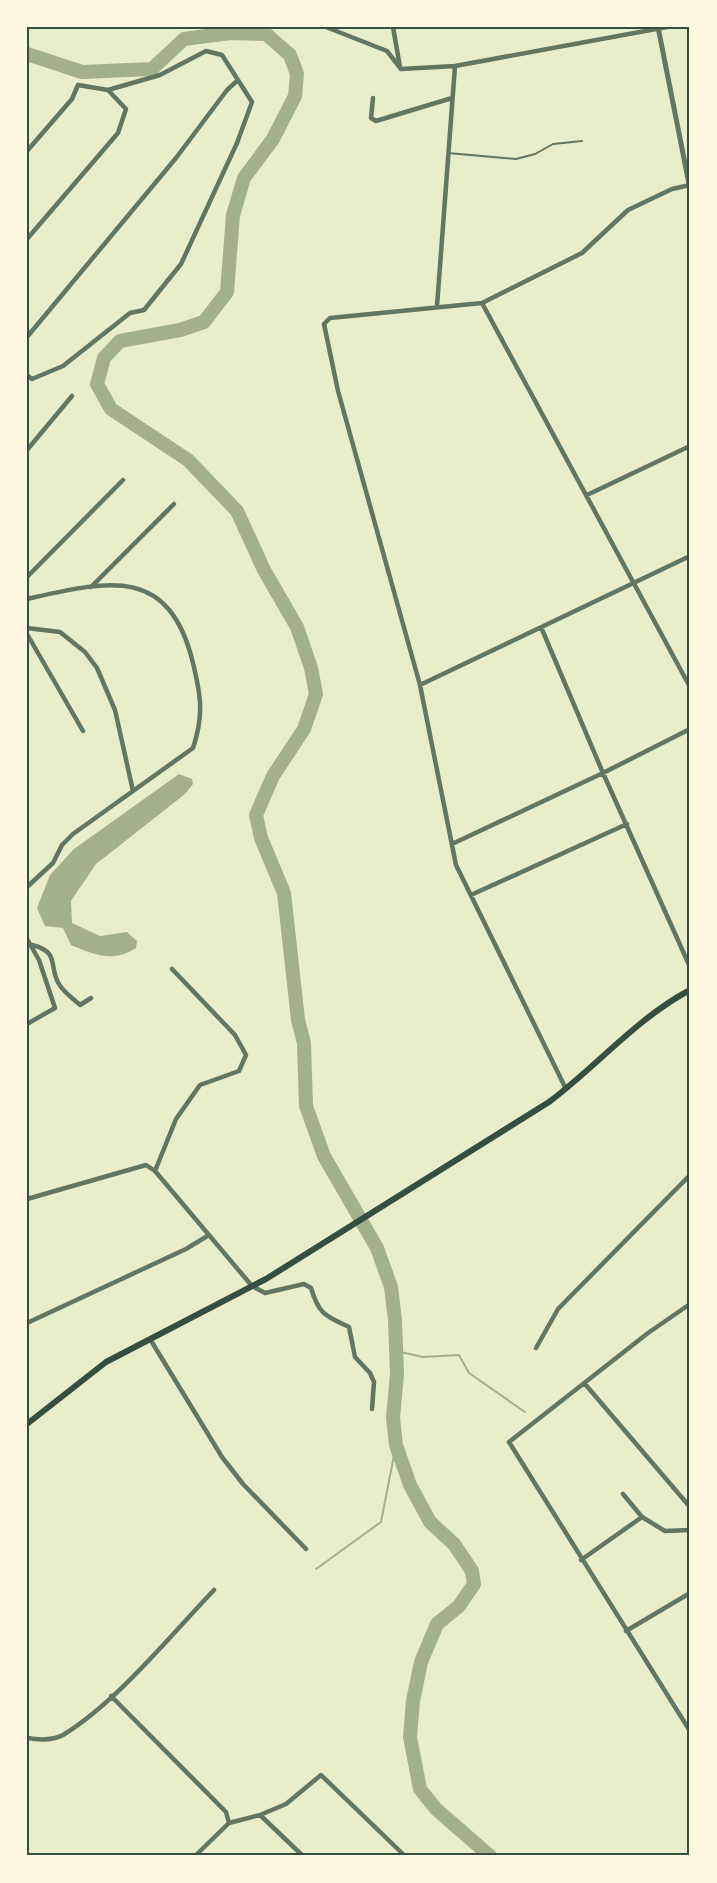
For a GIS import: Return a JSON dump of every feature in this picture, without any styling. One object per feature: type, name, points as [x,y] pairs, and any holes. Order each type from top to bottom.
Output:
[{"type":"main road","points":[[27,1424],[106,1362],[266,1280],[410,1188],[491,1140],[566,1089],[648,1017],[690,990]]},
{"type":"street","points":[[326,27],[387,51],[401,69]]},
{"type":"street","points":[[393,27],[401,69]]},
{"type":"street","points":[[401,69],[455,66],[667,27]]},
{"type":"street","points":[[566,1089],[456,865],[420,684],[338,391],[324,324],[330,318],[482,303],[582,253],[628,210],[672,189],[689,186],[658,28]]},
{"type":"street","points":[[27,152],[72,99],[78,85],[108,90],[160,75],[206,51],[222,55],[252,102],[237,142],[181,264],[144,310],[130,314],[63,366],[32,379],[27,375]]},
{"type":"street","points":[[437,306],[455,66]]},
{"type":"street","points":[[27,337],[176,158],[227,90],[238,80]]},
{"type":"street","points":[[27,239],[118,132],[126,109],[108,90]]},
{"type":"street","points":[[373,98],[370,118],[375,122],[452,98]]},
{"type":"street","points":[[482,303],[690,687]]},
{"type":"street","points":[[27,450],[72,396]]},
{"type":"street","points":[[587,495],[690,446]]},
{"type":"street","points":[[27,577],[123,480]]},
{"type":"street","points":[[91,587],[174,504]]},
{"type":"street","points":[[420,684],[690,556]]},
{"type":"street","points":[[27,599],[111,584],[148,591],[162,600],[183,631],[202,700],[200,728],[193,748],[73,834],[62,845],[53,863],[27,887]]},
{"type":"street","points":[[541,627],[603,773],[690,967]]},
{"type":"street","points":[[27,628],[60,632],[85,652],[97,668],[115,710],[133,790]]},
{"type":"street","points":[[27,634],[83,731]]},
{"type":"street","points":[[452,843],[603,773],[690,729]]},
{"type":"street","points":[[471,895],[627,824]]},
{"type":"street","points":[[27,939],[32,945],[55,1008],[27,1024]]},
{"type":"street","points":[[32,945],[43,948],[50,955],[56,966],[57,982],[63,990],[80,1005],[91,998]]},
{"type":"street","points":[[155,1171],[176,1119],[200,1084],[239,1071],[246,1055],[235,1035],[172,969]]},
{"type":"street","points":[[27,1198],[146,1165],[155,1171],[252,1286],[265,1293],[304,1284],[311,1288],[316,1305],[325,1316],[349,1327],[354,1341],[355,1356],[370,1373],[374,1382],[372,1409]]},
{"type":"street","points":[[536,1348],[558,1309],[690,1175]]},
{"type":"street","points":[[27,1323],[186,1249],[209,1234]]},
{"type":"street","points":[[690,1304],[648,1333],[509,1442],[690,1731]]},
{"type":"street","points":[[150,1338],[222,1458],[243,1484],[306,1549]]},
{"type":"street","points":[[585,1384],[690,1507]]},
{"type":"street","points":[[623,1494],[642,1518],[665,1531],[690,1530]]},
{"type":"street","points":[[582,1560],[642,1518]]},
{"type":"street","points":[[27,1738],[42,1741],[62,1736],[111,1696],[214,1590]]},
{"type":"street","points":[[626,1631],[690,1593]]},
{"type":"street","points":[[111,1696],[226,1812],[228,1823]]},
{"type":"street","points":[[198,1855],[228,1823],[260,1815],[286,1804],[321,1775],[405,1856]]},
{"type":"street","points":[[260,1815],[303,1856]]},
{"type":"lane","points":[[448,153],[516,159],[536,154],[553,144],[582,141]]},
{"type":"shaded area","points":[[179,774],[192,779],[193,784],[185,794],[96,864],[71,901],[72,923],[100,936],[127,932],[137,941],[136,948],[120,955],[104,956],[71,945],[63,928],[45,926],[37,908],[50,875],[74,849]]},
{"type":"waterway","points":[[27,54],[82,72],[152,69],[184,39],[230,33],[266,34],[290,55],[297,74],[295,96],[273,139],[244,178],[233,215],[227,292],[204,322],[180,330],[120,341],[104,358],[97,384],[111,409],[188,460],[237,511],[264,570],[297,627],[311,668],[316,694],[304,729],[273,776],[256,815],[261,838],[284,893],[298,1020],[304,1043],[306,1106],[324,1156],[377,1248],[391,1287],[397,1374],[393,1418],[396,1445],[410,1485],[430,1522],[454,1544],[472,1571],[474,1584],[459,1606],[437,1624],[421,1662],[413,1701],[410,1737],[420,1789],[436,1809],[490,1856]]},
{"type":"waterway","points":[[396,1351],[423,1357],[459,1355],[469,1373],[525,1412]]},
{"type":"waterway","points":[[316,1569],[381,1522],[396,1445]]}]
